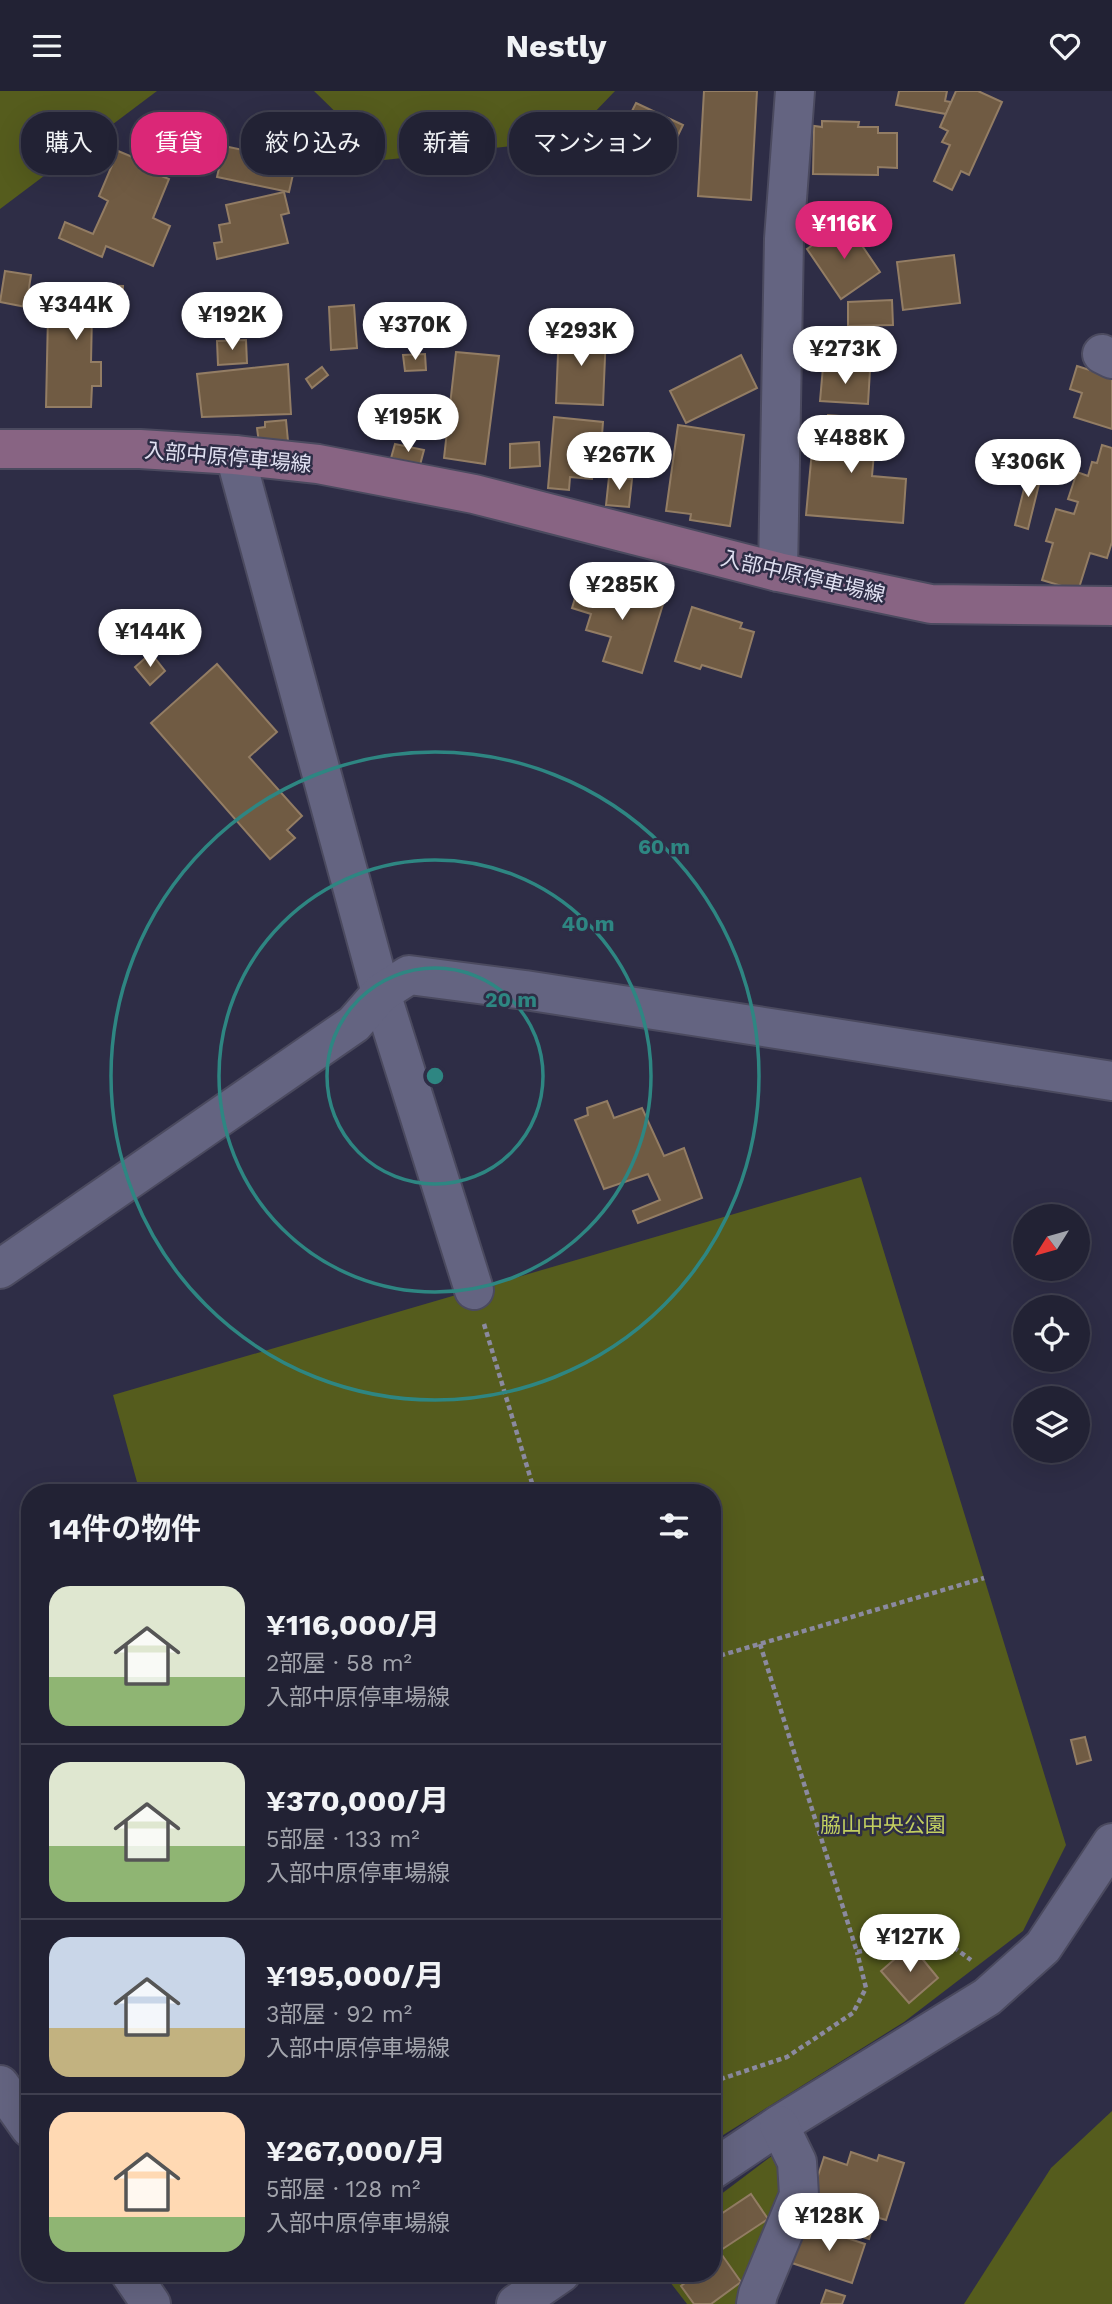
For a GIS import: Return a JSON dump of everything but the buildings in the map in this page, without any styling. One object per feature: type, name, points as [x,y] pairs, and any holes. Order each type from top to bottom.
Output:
[{"type":"main road","name":"入部中原停車場線","points":[[0,449],[140,449],[318,464],[474,494],[778,572],[931,604],[1112,606]]},
{"type":"street","points":[[778,572],[784,239],[795,91]]},
{"type":"street","points":[[235,455],[381,993],[474,1290]]},
{"type":"street","points":[[0,1269],[354,1024],[381,993],[409,975],[525,990],[1112,1081]]},
{"type":"street","points":[[721,2164],[779,2125],[987,1997],[1043,1947],[1112,1843]]},
{"type":"street","points":[[0,2085],[21,2115]]},
{"type":"street","points":[[756,2304],[799,2195],[797,2162],[779,2125]]},
{"type":"street","points":[[136,2282],[151,2304]]},
{"type":"street","points":[[516,2304],[548,2282]]},
{"type":"path","points":[[474,1290],[533,1484]]},
{"type":"path","points":[[721,1655],[984,1578]]},
{"type":"path","points":[[721,2079],[788,2057],[853,2013],[866,1988],[760,1644]]},
{"type":"path","points":[[857,1952],[938,1935],[978,1965]]},
{"type":"green space","points":[[0,91],[157,91],[117,121],[117,112],[21,112],[21,175],[45,175],[0,209]]},
{"type":"green space","points":[[314,91],[615,91],[595,112],[509,112],[509,146],[495,148],[495,112],[399,112],[399,158],[385,160],[385,112],[336,112]]},
{"type":"green space","name":"脇山中央公園","points":[[861,1177],[1066,1845],[1023,1931],[904,2022],[721,2136],[721,1484],[138,1484],[113,1395]]},
{"type":"green space","points":[[1112,2111],[1112,2304],[964,2304],[1051,2168]]},
{"type":"green space","points":[[773,2155],[782,2168],[781,2198],[737,2304],[687,2304],[670,2282],[721,2282],[721,2194]]}]
